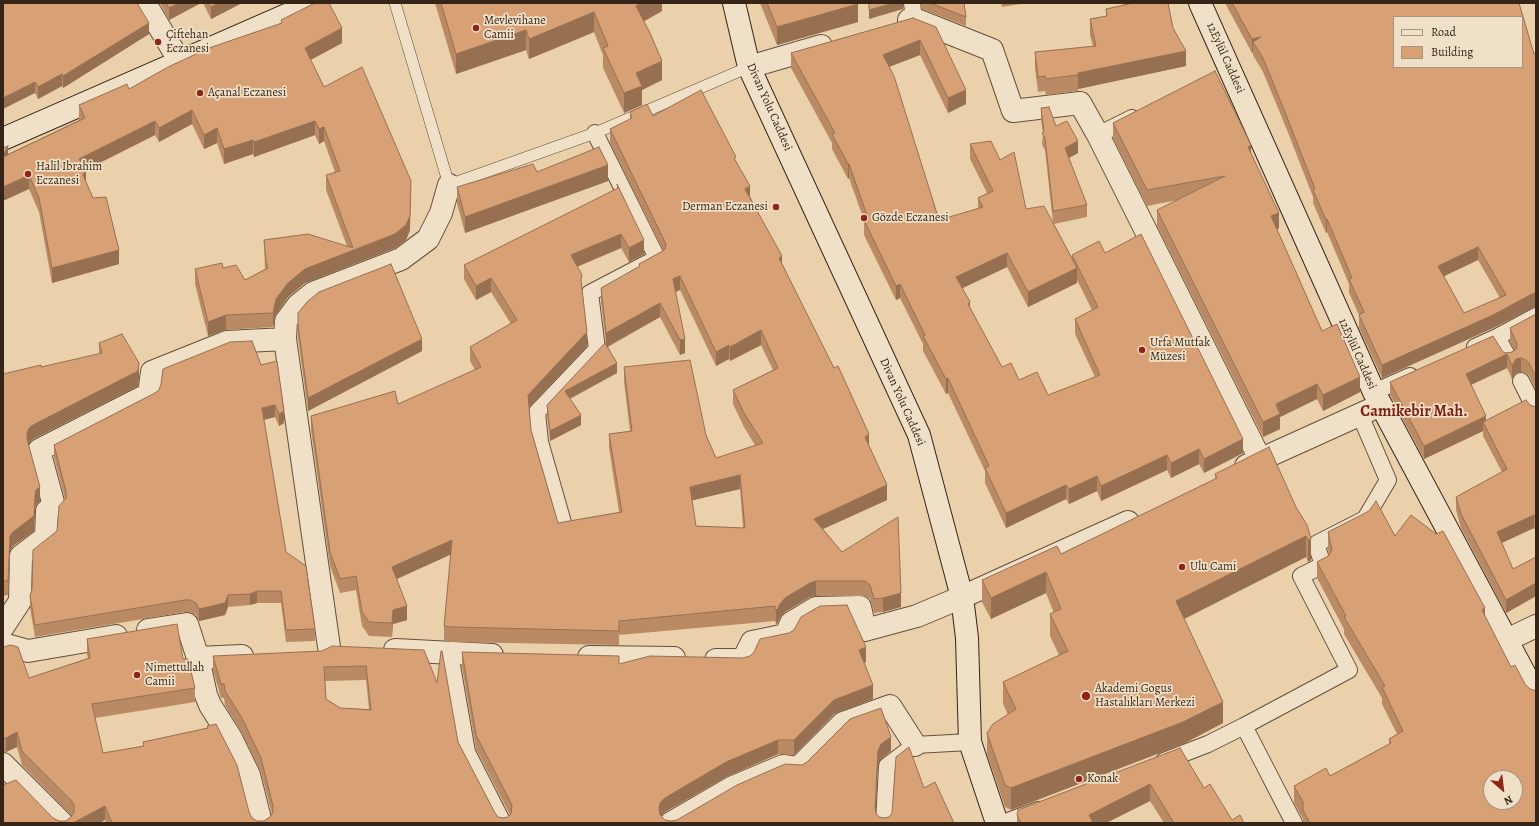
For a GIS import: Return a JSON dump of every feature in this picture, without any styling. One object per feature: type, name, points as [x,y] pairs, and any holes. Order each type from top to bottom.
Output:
[{"type":"street","points":[[145,3],[180,62]]},
{"type":"street","points":[[3,139],[314,3]]},
{"type":"street","name":"Divan Yolu Caddesi","points":[[734,3],[749,67],[919,435],[962,597],[967,638],[970,742],[996,823]]},
{"type":"street","name":"12Eylül Caddesi","points":[[1200,3],[1223,71],[1378,399],[1536,695]]},
{"type":"street","points":[[891,25],[913,11],[992,50],[1013,111],[1080,103],[1098,135],[1260,459]]},
{"type":"street","points":[[749,67],[839,41]]},
{"type":"street","points":[[1098,135],[1147,110]]},
{"type":"street","points":[[564,526],[540,442],[537,412],[597,349],[590,293],[657,258],[595,133]]},
{"type":"street","points":[[329,647],[285,339],[286,321],[298,305],[314,292],[401,259],[428,239],[441,213],[449,185]]},
{"type":"street","points":[[1461,354],[1536,316]]},
{"type":"street","points":[[1497,337],[1508,357]]},
{"type":"street","points":[[3,627],[20,601],[21,556],[46,537],[47,511],[54,506],[39,450],[149,394],[152,372],[227,342],[285,339]]},
{"type":"street","points":[[1232,473],[1360,415],[1378,399],[1425,370]]},
{"type":"street","points":[[1521,381],[1536,411]]},
{"type":"street","points":[[1149,767],[1208,744],[1349,670],[1301,576],[1323,565],[1316,544],[1365,519],[1388,480],[1360,415]]},
{"type":"street","points":[[569,656],[743,660],[752,642],[786,635],[791,623],[816,608],[860,607],[865,630],[917,616],[1147,513]]},
{"type":"street","points":[[3,644],[28,651],[187,624],[198,658],[206,695],[210,705],[231,738],[249,775],[261,823]]},
{"type":"street","points":[[1507,640],[1536,626]]},
{"type":"street","points":[[308,653],[321,653],[329,647],[352,648]]},
{"type":"street","points":[[375,649],[450,654],[514,656]]},
{"type":"street","points":[[450,654],[467,752],[503,823]]},
{"type":"street","points":[[198,658],[258,655]]},
{"type":"street","points":[[671,823],[731,788],[783,766],[798,768],[843,723],[890,706],[915,744]]},
{"type":"street","points":[[1244,726],[1294,823]]},
{"type":"street","points":[[884,823],[887,766],[915,744],[970,742]]},
{"type":"street","points":[[3,764],[62,823]]},
{"type":"street","points":[[1003,823],[1054,803]]},
{"type":"lane","points":[[395,3],[449,185],[595,133],[749,67]]},
{"type":"building","points":[[3,3],[137,3],[149,23],[63,76],[62,74],[38,87],[35,82],[3,98]]},
{"type":"building","points":[[166,3],[179,3],[169,8]]},
{"type":"building","points":[[209,3],[219,3],[211,7]]},
{"type":"building","points":[[315,3],[329,3],[342,28],[305,48],[324,87],[362,67],[411,181],[410,216],[406,225],[395,234],[305,269],[288,283],[276,299],[273,313],[226,315],[208,322],[195,269],[222,263],[223,268],[236,265],[245,280],[268,268],[264,240],[308,234],[353,248],[326,175],[340,171],[324,127],[319,129],[315,121],[254,142],[253,140],[224,149],[217,128],[204,135],[192,110],[159,128],[155,121],[79,159],[86,170],[83,175],[93,198],[106,197],[119,250],[52,268],[39,198],[29,175],[3,187],[3,157],[85,118],[79,105],[127,84],[129,89],[168,67],[209,48],[282,23],[281,20]]},
{"type":"building","points":[[441,3],[641,3],[636,6],[662,61],[636,73],[642,86],[624,93],[603,48],[608,46],[594,12],[529,39],[526,30],[456,54]]},
{"type":"building","points":[[767,3],[858,3],[858,4],[777,27]]},
{"type":"building","points":[[869,3],[893,3],[869,10]]},
{"type":"building","points":[[930,3],[964,3],[966,17]]},
{"type":"building","points":[[1128,3],[1168,3],[1173,28],[1186,51],[1078,73],[1078,75],[1046,79],[1045,76],[1038,77],[1035,52],[1096,46],[1090,19],[1107,16],[1106,9],[1129,4]]},
{"type":"building","points":[[1232,3],[1519,3],[1523,16],[1393,16],[1393,68],[1523,68],[1523,17],[1534,54],[1536,53],[1536,293],[1493,315],[1382,365],[1359,315],[1364,312],[1349,279],[1352,278],[1313,190],[1315,189],[1263,58],[1253,42],[1261,37],[1252,39]],"holes":[[[1478,247],[1506,295],[1464,313],[1438,266]]]},
{"type":"building","points":[[913,18],[936,27],[966,90],[948,98],[920,40],[883,55],[894,76],[939,220],[983,207],[978,198],[993,191],[970,144],[991,141],[1000,160],[1014,152],[1026,209],[1044,206],[1077,268],[1028,292],[1007,253],[956,277],[970,302],[968,304],[1002,367],[1011,363],[1019,380],[1037,372],[1048,395],[1100,375],[1075,319],[1098,307],[1072,255],[1099,241],[1105,253],[1141,234],[1243,439],[1204,459],[1199,449],[1171,463],[1167,455],[1101,486],[1097,476],[1069,489],[1066,485],[1006,513],[985,468],[989,466],[948,378],[946,379],[923,336],[925,335],[900,284],[896,286],[864,220],[868,218],[849,164],[832,134],[835,133],[791,53]]},
{"type":"building","points":[[1215,71],[1251,145],[1248,147],[1279,213],[1271,216],[1322,331],[1337,324],[1360,377],[1323,395],[1317,384],[1276,404],[1280,414],[1263,422],[1157,210],[1225,176],[1147,190],[1113,123]]},
{"type":"building","points":[[701,90],[736,157],[734,158],[750,186],[745,189],[782,256],[779,258],[834,368],[838,366],[869,434],[865,437],[887,485],[814,519],[842,552],[898,517],[901,593],[874,599],[870,585],[865,581],[816,581],[785,598],[777,610],[775,606],[619,621],[619,631],[451,627],[444,626],[452,540],[392,567],[407,606],[393,610],[392,623],[369,622],[362,612],[356,576],[340,579],[330,552],[311,416],[395,391],[398,404],[481,367],[470,347],[517,320],[491,278],[476,286],[464,265],[618,188],[617,184],[644,240],[629,248],[621,234],[571,255],[582,275],[581,280],[587,332],[528,395],[531,430],[558,523],[622,512],[609,434],[632,431],[624,367],[690,360],[706,435],[716,458],[763,443],[744,413],[733,390],[778,368],[761,330],[730,347],[729,345],[716,352],[680,276],[673,279],[685,339],[680,340],[660,303],[606,333],[601,288],[640,266],[639,264],[665,249],[666,244],[610,129],[632,118],[630,112],[647,104],[653,116]],"holes":[[[740,475],[745,528],[696,526],[690,487]]]},
{"type":"building","points":[[1049,107],[1056,126],[1067,121],[1078,141],[1065,148],[1087,205],[1053,211],[1045,138],[1042,133],[1044,132],[1041,108]]},
{"type":"building","points":[[8,146],[3,156],[3,148]]},
{"type":"building","points":[[599,147],[608,165],[465,217],[457,187],[533,164],[537,172]]},
{"type":"building","points":[[391,264],[422,339],[308,398],[298,326],[298,313],[307,302],[319,292]]},
{"type":"building","points":[[1536,314],[1536,377],[1526,360],[1521,358],[1516,359],[1512,366],[1507,354],[1466,374],[1486,416],[1424,446],[1390,382],[1493,336],[1503,352],[1512,352],[1516,349],[1517,344],[1510,328]]},
{"type":"building","points":[[122,334],[139,363],[138,371],[29,428],[27,439],[40,487],[36,490],[34,516],[10,536],[8,581],[3,581],[3,374],[102,353],[99,343]]},
{"type":"building","points":[[252,341],[261,365],[277,361],[284,411],[279,414],[275,405],[262,408],[286,552],[306,566],[315,629],[286,630],[281,591],[257,591],[250,594],[228,595],[225,603],[199,609],[196,603],[190,600],[185,600],[35,625],[30,596],[32,589],[33,550],[57,531],[59,506],[66,498],[66,491],[54,445],[155,393],[159,390],[161,384],[163,369],[230,342]]},
{"type":"building","points":[[605,343],[617,363],[565,391],[581,415],[550,431],[547,405]]},
{"type":"building","points":[[1526,400],[1530,405],[1536,407],[1536,518],[1534,515],[1497,532],[1513,569],[1536,557],[1536,583],[1506,600],[1461,514],[1456,497],[1507,469],[1483,422]]},
{"type":"building","points":[[1269,447],[1296,507],[1307,525],[1311,539],[1308,540],[1306,536],[1176,601],[1223,702],[1183,722],[1011,788],[1005,785],[987,733],[993,724],[1016,709],[1003,682],[1068,651],[1050,614],[1061,609],[1046,572],[991,598],[982,580],[1057,546],[1061,554],[1217,478],[1215,474]]},
{"type":"building","points":[[1376,501],[1395,536],[1411,515],[1436,534],[1443,531],[1485,608],[1482,610],[1511,667],[1515,665],[1525,684],[1530,689],[1536,691],[1536,823],[1310,823],[1303,810],[1303,802],[1294,786],[1326,768],[1330,776],[1391,743],[1389,739],[1403,731],[1382,687],[1385,686],[1344,617],[1346,616],[1317,562],[1328,556],[1332,550],[1328,532],[1369,511]]},
{"type":"building","points":[[847,605],[866,647],[859,650],[873,685],[834,700],[794,740],[778,740],[726,762],[665,798],[660,803],[660,815],[665,820],[677,820],[737,785],[785,764],[802,765],[807,762],[850,719],[881,708],[891,737],[881,744],[878,751],[876,813],[879,817],[884,818],[889,817],[892,813],[896,757],[909,747],[924,788],[935,782],[954,823],[112,823],[105,806],[73,823],[3,823],[3,785],[16,780],[53,818],[59,821],[66,821],[71,817],[74,812],[74,805],[71,800],[22,751],[17,732],[3,738],[3,647],[11,645],[18,647],[29,678],[90,658],[87,639],[177,624],[183,659],[188,659],[195,688],[92,704],[103,753],[144,746],[143,742],[208,728],[207,726],[216,724],[237,765],[249,812],[252,818],[257,821],[264,821],[270,817],[273,812],[273,806],[261,758],[242,718],[225,691],[224,684],[221,684],[213,656],[322,651],[332,646],[424,650],[437,683],[442,651],[458,742],[495,813],[498,817],[503,818],[508,817],[511,814],[512,805],[476,735],[462,652],[619,656],[619,664],[650,656],[743,658],[750,656],[754,652],[760,639],[789,633],[794,630],[801,617],[820,606]],"holes":[[[366,666],[371,710],[340,708],[326,699],[324,667]]]},
{"type":"building","points":[[1180,748],[1204,788],[1210,784],[1232,820],[1240,815],[1244,823],[1174,823],[1150,784],[1089,815],[1093,823],[1021,823],[1017,815],[1018,810]]},
{"type":"place","name":"Mevlevihane Camii","points":[[476,28]]},
{"type":"place","name":"Çiftehan Eczanesi","points":[[158,42]]},
{"type":"place","name":"Açanal Eczanesi","points":[[200,93]]},
{"type":"place","name":"Halil Ibrahim Eczanesi","points":[[28,174]]},
{"type":"place","name":"Derman Eczanesi","points":[[776,207]]},
{"type":"place","name":"Gözde Eczanesi","points":[[864,218]]},
{"type":"place","name":"Urfa Mutfak Müzesi","points":[[1142,350]]},
{"type":"place","name":"Ulu Cami","points":[[1182,567]]},
{"type":"place","name":"Nimettullah Camii","points":[[137,675]]},
{"type":"place","name":"Akademi Gogus Hastalıkları Merkezi","points":[[1086,696]]},
{"type":"place","name":"Konak","points":[[1079,779]]},
{"type":"district","name":"Camikebir Mah.","points":[[1414,412]]}]
